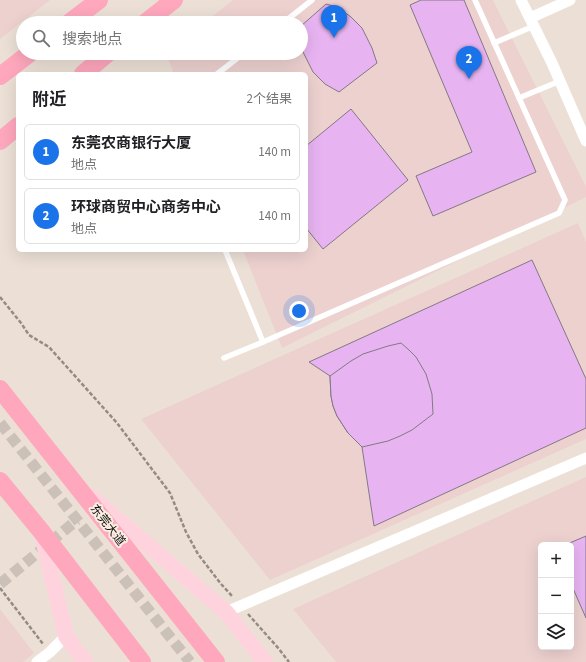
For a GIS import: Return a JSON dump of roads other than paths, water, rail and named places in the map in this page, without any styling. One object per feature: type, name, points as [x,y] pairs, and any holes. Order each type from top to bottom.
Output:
[{"type":"main road","points":[[78,16],[99,0]]},
{"type":"main road","points":[[155,16],[174,0]]},
{"type":"main road","points":[[0,76],[21,60]]},
{"type":"main road","points":[[84,72],[99,60]]},
{"type":"main road","points":[[0,141],[16,128]]},
{"type":"main road","name":"东莞大道","points":[[0,390],[216,662]]},
{"type":"main road","points":[[0,482],[41,531],[142,662]]},
{"type":"main road","points":[[75,483],[226,612],[265,662]]},
{"type":"main road","points":[[41,531],[66,636],[85,662]]},
{"type":"street","points":[[521,0],[560,80],[586,141]]},
{"type":"street","points":[[532,22],[570,0]]},
{"type":"street","points":[[226,612],[586,458]]},
{"type":"street","points":[[37,662],[50,652],[66,636]]},
{"type":"lane","points":[[292,16],[312,0]]},
{"type":"lane","points":[[224,358],[559,213],[565,200],[475,0]]},
{"type":"lane","points":[[494,43],[532,22]]},
{"type":"lane","points":[[220,72],[235,60]]},
{"type":"lane","points":[[519,98],[560,80]]},
{"type":"lane","points":[[226,252],[263,342]]},
{"type":"tunnel","points":[[0,423],[190,662]]},
{"type":"tunnel","points":[[0,584],[77,520]]},
{"type":"place","name":"东莞农商银行大厦","points":[[334,38]]},
{"type":"place","name":"环球商贸中心商务中心","points":[[469,79]]}]
